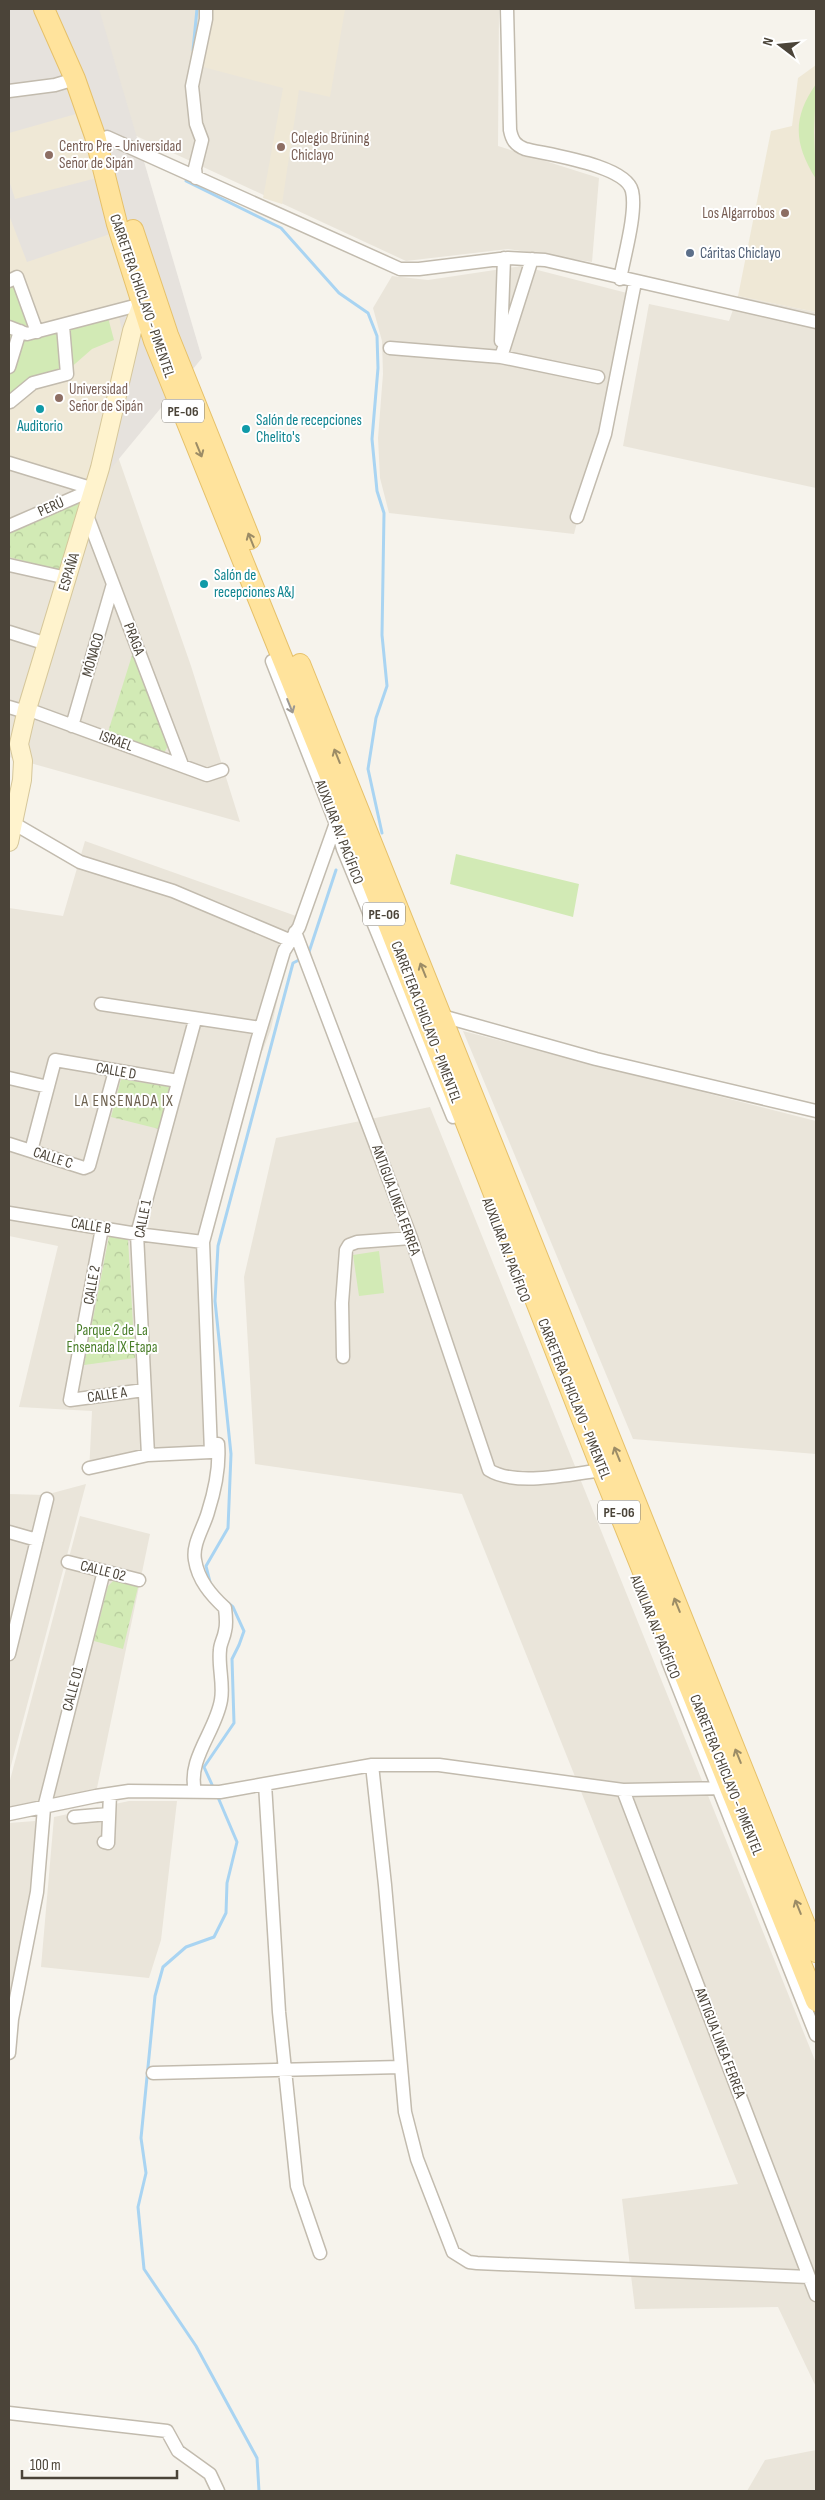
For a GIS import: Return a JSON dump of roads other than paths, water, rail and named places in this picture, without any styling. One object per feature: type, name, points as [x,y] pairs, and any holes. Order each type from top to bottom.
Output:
[{"type":"main road","name":"CARRETERA CHICLAYO - PIMENTEL","points":[[44,9],[75,79],[94,136],[117,224],[154,341],[247,567],[339,815],[434,1019],[597,1471],[725,1788],[810,1952]]},
{"type":"main road","name":"CARRETERA CHICLAYO - PIMENTEL","points":[[57,9],[85,71],[129,219],[168,335],[434,1019],[810,1952],[816,2001]]},
{"type":"main road","points":[[247,567],[272,661]]},
{"type":"street","points":[[190,176],[195,168],[202,140],[196,124],[192,86],[206,19],[206,9]]},
{"type":"street","points":[[507,9],[510,130],[512,140],[517,146],[525,150],[605,168],[622,177],[632,190],[633,207],[620,279]]},
{"type":"street","points":[[9,91],[55,85],[75,79]]},
{"type":"street","points":[[106,137],[400,269],[419,269],[504,258],[532,259],[816,322]]},
{"type":"street","points":[[501,357],[504,258]]},
{"type":"street","points":[[501,357],[532,259]]},
{"type":"street","points":[[9,281],[17,277],[37,332]]},
{"type":"street","points":[[578,517],[605,434],[635,282]]},
{"type":"street","points":[[9,368],[14,329],[27,334],[142,304]]},
{"type":"street","name":"ESPAÑA","points":[[9,842],[22,780],[23,761],[20,744],[27,709],[94,489],[132,331],[142,304]]},
{"type":"street","points":[[9,400],[10,402],[33,383],[67,374],[63,326]]},
{"type":"street","points":[[390,348],[501,357],[598,377]]},
{"type":"street","points":[[9,463],[94,489]]},
{"type":"street","name":"PERÚ","points":[[9,526],[94,489]]},
{"type":"street","name":"PRAGA","points":[[86,513],[182,765]]},
{"type":"street","points":[[9,564],[67,578]]},
{"type":"street","name":"MÓNACO","points":[[72,726],[113,584]]},
{"type":"street","points":[[9,632],[47,644]]},
{"type":"street","name":"AUXILIAR AV. PACÍFICO","points":[[272,661],[339,815],[343,849],[408,1003],[597,1471]]},
{"type":"street","name":"ISRAEL","points":[[9,707],[27,709],[207,775],[222,770]]},
{"type":"street","points":[[89,1468],[148,1455],[211,1452],[203,1242],[261,1028],[284,951],[298,927],[339,815]]},
{"type":"street","points":[[13,823],[80,862],[174,891],[292,936]]},
{"type":"street","name":"ANTIGUA LINEA FERREA","points":[[292,936],[411,1238],[488,1470],[508,1478],[597,1471]]},
{"type":"street","points":[[101,1004],[195,1020],[261,1028]]},
{"type":"street","points":[[434,1019],[816,1111]]},
{"type":"street","name":"CALLE 1","points":[[148,1455],[137,1234],[195,1020]]},
{"type":"street","name":"CALLE D","points":[[48,1087],[55,1060],[178,1081]]},
{"type":"street","name":"CALLE C","points":[[9,1144],[84,1168],[89,1166],[115,1071]]},
{"type":"street","points":[[9,1078],[48,1087],[31,1151]]},
{"type":"street","name":"CALLE B","points":[[9,1213],[137,1234],[203,1242]]},
{"type":"street","name":"CALLE 2","points":[[70,1400],[102,1228]]},
{"type":"street","points":[[343,1357],[342,1303],[346,1250],[349,1245],[356,1242],[411,1238]]},
{"type":"street","name":"CALLE A","points":[[70,1400],[144,1390]]},
{"type":"street","points":[[200,1791],[192,1782],[194,1771],[198,1756],[218,1715],[222,1698],[220,1648],[225,1632],[225,1608],[211,1594],[199,1574],[194,1559],[196,1545],[209,1511],[220,1461],[218,1444]]},
{"type":"street","points":[[9,1654],[13,1628],[38,1540],[47,1498]]},
{"type":"street","points":[[9,1532],[38,1540]]},
{"type":"street","name":"CALLE 02","points":[[68,1562],[138,1580]]},
{"type":"street","name":"CALLE 01","points":[[9,2053],[12,2019],[37,1892],[44,1808],[104,1571]]},
{"type":"street","points":[[9,1814],[110,1794],[159,1790],[220,1792],[372,1765],[439,1765],[623,1790],[725,1788],[816,2035]]},
{"type":"street","points":[[372,1765],[405,2112],[417,2159],[453,2252],[460,2258],[477,2263],[809,2276]]},
{"type":"street","points":[[265,1784],[278,2012],[297,2186],[320,2253]]},
{"type":"street","name":"ANTIGUA LINEA FERREA","points":[[623,1790],[816,2296]]},
{"type":"street","points":[[104,1842],[108,1843],[110,1794]]},
{"type":"street","points":[[74,1817],[109,1814]]},
{"type":"street","points":[[153,2073],[401,2067]]},
{"type":"street","points":[[9,2413],[167,2431],[178,2451],[210,2474],[218,2491]]},
{"type":"waterway","points":[[193,50],[197,9]]},
{"type":"waterway","points":[[187,177],[186,181],[281,228],[339,293],[368,313],[377,336],[378,368],[372,439],[377,491],[384,513],[382,635],[387,686],[376,718],[368,769],[382,833]]},
{"type":"waterway","points":[[308,955],[336,870]]},
{"type":"waterway","points":[[211,1586],[206,1566],[228,1528],[231,1454],[215,1301],[218,1246],[293,963],[301,959]]},
{"type":"waterway","points":[[214,1789],[204,1767],[234,1723],[232,1659],[244,1631],[233,1607],[227,1602]]},
{"type":"waterway","points":[[217,1795],[237,1842],[227,1883],[226,1913],[214,1937],[186,1947],[163,1967],[155,1996],[141,2138],[146,2173],[138,2207],[144,2269],[196,2346],[257,2458],[259,2491]]},
{"type":"place","name":"Colegio Brüning Chiclayo","points":[[281,147]]},
{"type":"place","name":"Centro Pre - Universidad Señor de Sipán","points":[[49,155]]},
{"type":"place","name":"Los Algarrobos","points":[[785,213]]},
{"type":"place","name":"Cáritas Chiclayo","points":[[690,253]]},
{"type":"place","name":"Universidad Señor de Sipán","points":[[59,398]]},
{"type":"place","name":"Auditorio","points":[[40,409]]},
{"type":"place","name":"Salón de recepciones Chelito's","points":[[246,429]]},
{"type":"place","name":"Salón de recepciones A&J","points":[[204,584]]},
{"type":"district","name":"LA ENSENADA IX","points":[[124,1101]]},
{"type":"park label","name":"Parque 2 de La Ensenada IX Etapa","points":[[112,1338]]}]
